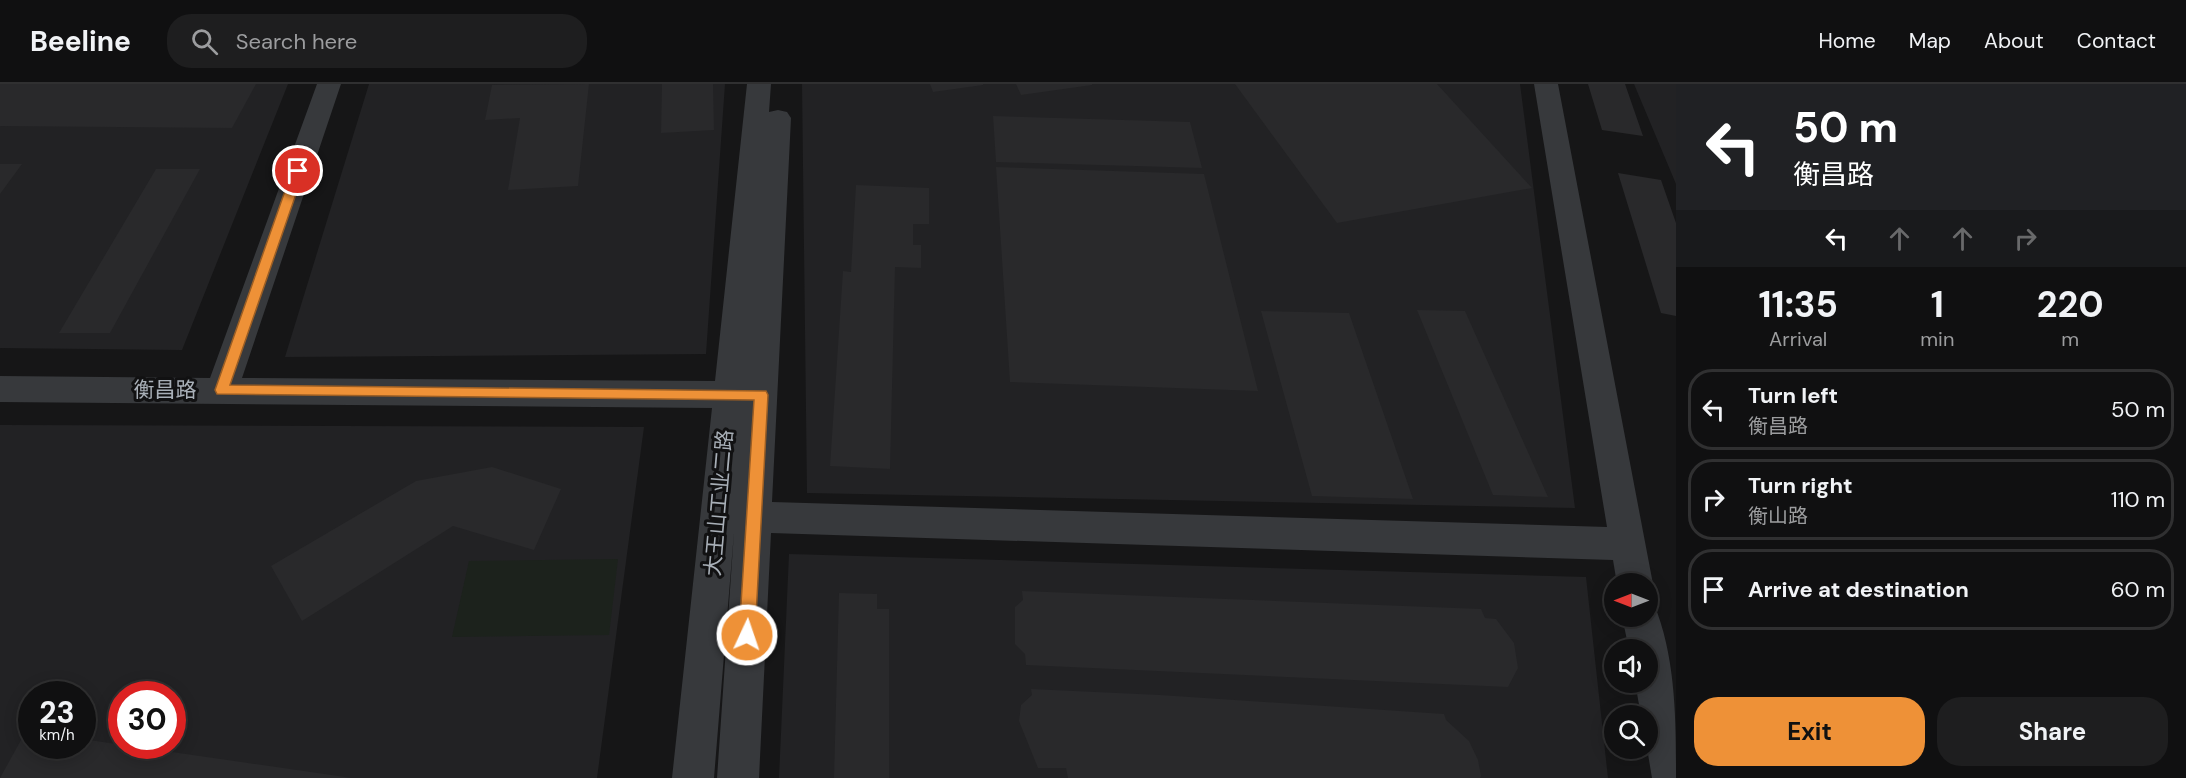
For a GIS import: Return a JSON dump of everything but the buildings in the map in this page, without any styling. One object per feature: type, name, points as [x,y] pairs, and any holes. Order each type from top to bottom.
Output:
[{"type":"street","points":[[222,390],[328,84]]},
{"type":"street","name":"大王山工业二路","points":[[738,778],[754,516],[745,394],[759,84]]},
{"type":"street","name":"大王山工业二路","points":[[693,778],[718,516],[745,394],[780,84]]},
{"type":"street","points":[[1546,84],[1633,573]]},
{"type":"street","name":"衡昌路","points":[[0,389],[745,394]]},
{"type":"street","points":[[718,516],[1627,544]]},
{"type":"street","points":[[1643,627],[1673,778]]},
{"type":"shaded area","points":[[0,84],[288,84],[182,350],[0,348]]},
{"type":"shaded area","points":[[369,84],[725,84],[706,354],[285,357]]},
{"type":"shaded area","points":[[802,84],[1520,84],[1575,508],[807,493]]},
{"type":"shaded area","points":[[1634,84],[1676,84],[1676,184]]},
{"type":"shaded area","points":[[0,425],[644,427],[597,778],[0,778]]},
{"type":"shaded area","points":[[789,554],[1586,577],[1604,759],[1606,759],[1608,778],[779,778]]},
{"type":"shaded area","points":[[618,559],[609,635],[452,637],[469,561]]},
{"type":"route","points":[[298,171],[222,390],[761,395],[747,635]]}]
